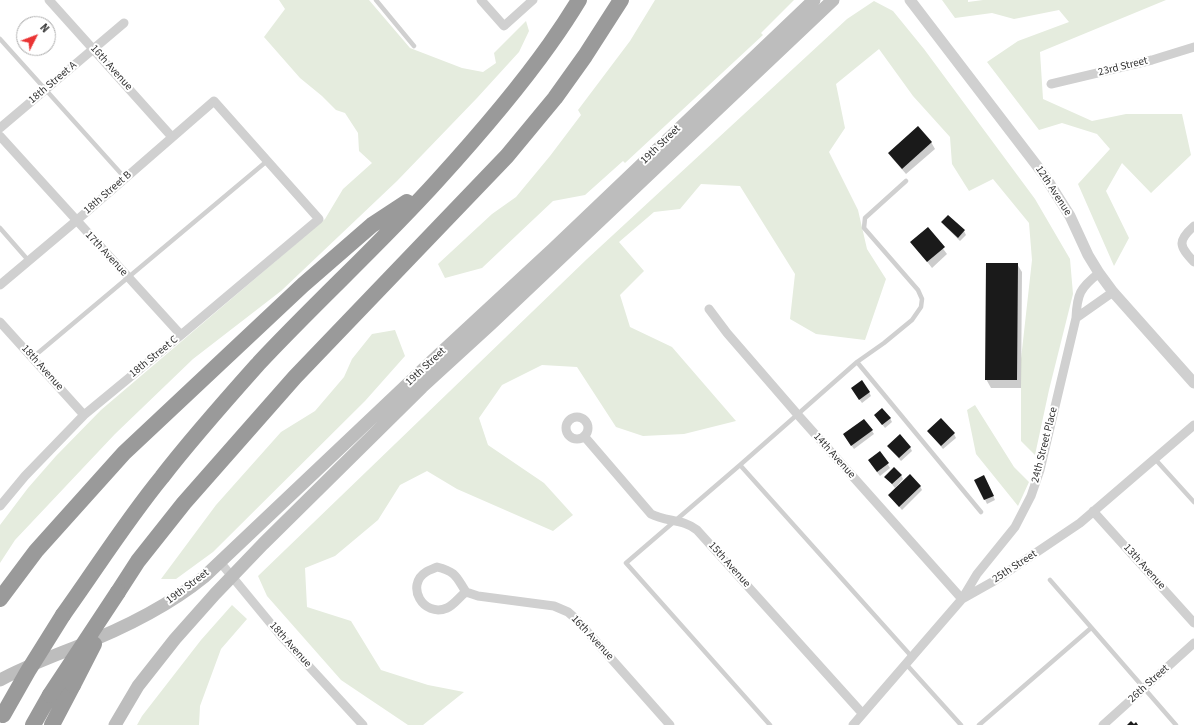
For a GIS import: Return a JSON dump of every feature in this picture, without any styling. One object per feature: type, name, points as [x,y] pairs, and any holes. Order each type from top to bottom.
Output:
[{"type":"highway","points":[[2,718],[28,671],[63,615],[116,538],[162,477],[261,361],[436,182],[519,85],[550,44],[579,0]]},
{"type":"highway","points":[[33,725],[50,695],[138,561],[176,513],[295,377],[507,156],[555,98],[622,0]]},
{"type":"highway","points":[[0,600],[36,552],[69,514],[124,453],[161,417],[303,285],[372,225],[436,182]]},
{"type":"highway","points":[[52,725],[118,592]]},
{"type":"main road","name":"19th Street","points":[[0,680],[57,653],[75,647],[147,616],[192,587],[430,362],[818,5],[833,0]]},
{"type":"main road","name":"19th Street","points":[[115,725],[135,691],[161,656],[231,577],[422,387],[616,206],[818,5]]},
{"type":"street","name":"16th Avenue","points":[[49,0],[172,137]]},
{"type":"street","points":[[481,0],[504,26],[532,0]]},
{"type":"street","points":[[818,5],[838,0]]},
{"type":"street","name":"12th Avenue","points":[[903,0],[913,5],[1044,175],[1070,216],[1088,255],[1113,292],[1194,383]]},
{"type":"street","name":"18th Street A","points":[[0,128],[124,23]]},
{"type":"street","name":"23rd Street","points":[[1051,84],[1152,60],[1194,47]]},
{"type":"street","name":"18th Street B","points":[[0,284],[76,221],[214,101],[268,161]]},
{"type":"street","name":"17th Avenue","points":[[0,136],[76,221],[182,335]]},
{"type":"street","name":"18th Street C","points":[[0,506],[25,476],[84,415],[182,335],[319,219],[268,161]]},
{"type":"street","points":[[1194,226],[1184,236],[1181,244],[1183,250],[1194,262]]},
{"type":"street","name":"24th Street Place","points":[[962,599],[977,574],[1015,527],[1031,496],[1040,470],[1076,318],[1077,301],[1086,284],[1099,273]]},
{"type":"street","points":[[1076,318],[1113,292]]},
{"type":"street","name":"14th Avenue","points":[[710,309],[727,333],[798,415],[962,599]]},
{"type":"street","name":"18th Avenue","points":[[0,322],[84,415]]},
{"type":"street","name":"25th Street","points":[[853,725],[962,599],[994,581],[1080,523],[1194,426]]},
{"type":"street","name":"15th Avenue","points":[[584,436],[651,514],[692,525],[862,713]]},
{"type":"street","name":"13th Avenue","points":[[1093,511],[1194,623]]},
{"type":"street","name":"18th Avenue","points":[[220,562],[281,636],[363,725]]},
{"type":"street","points":[[437,567],[458,578],[466,592],[446,609],[432,609],[423,604],[417,596],[418,580],[424,572],[437,567]]},
{"type":"street","name":"16th Avenue","points":[[466,592],[478,596],[554,606],[568,612],[576,619],[670,725]]},
{"type":"street","name":"26th Street","points":[[1103,725],[1194,643]]},
{"type":"lane","points":[[376,0],[414,46]]},
{"type":"lane","points":[[0,39],[125,178]]},
{"type":"lane","points":[[32,358],[268,161]]},
{"type":"lane","points":[[770,725],[626,563],[740,466],[857,362],[884,343],[912,320],[921,307],[922,299],[918,290],[864,228],[865,218],[906,181]]},
{"type":"lane","points":[[0,228],[28,260]]},
{"type":"lane","points":[[857,362],[981,512]]},
{"type":"lane","points":[[1155,459],[1194,502]]},
{"type":"lane","points":[[740,466],[912,657]]},
{"type":"lane","points":[[1050,580],[1176,725]]},
{"type":"lane","points":[[979,725],[1091,628]]},
{"type":"lane","points":[[906,664],[961,725]]},
{"type":"shaded area","points":[[279,0],[369,0],[410,48],[462,68],[483,72],[496,63],[494,53],[526,21],[529,31],[519,52],[397,181],[281,291],[193,359],[115,434],[15,540],[0,563],[0,525],[28,488],[56,456],[101,410],[325,219],[343,189],[372,163],[359,151],[358,133],[345,113],[336,110],[300,78],[264,37],[285,9]]},
{"type":"shaded area","points":[[655,0],[794,0],[761,33],[763,35],[625,163],[623,161],[585,195],[553,201],[482,268],[445,278],[438,264],[492,214],[516,197],[550,156],[581,115],[578,110],[630,41]]},
{"type":"shaded area","points":[[942,0],[968,0],[968,2],[983,0],[1166,0],[1040,52],[1043,99],[1092,121],[1126,114],[1182,114],[1191,155],[1151,193],[1122,163],[1106,191],[1129,238],[1114,266],[1078,184],[1110,149],[1097,134],[1062,123],[1039,130],[987,62],[1018,41],[1069,22],[1059,10],[1014,19],[992,13],[955,18]]},
{"type":"shaded area","points":[[874,1],[893,11],[924,49],[1035,199],[1070,259],[1073,294],[1049,390],[1035,455],[1021,441],[1021,359],[1032,260],[1029,223],[993,179],[969,191],[952,164],[950,137],[913,96],[879,49],[836,84],[845,128],[829,152],[858,210],[867,249],[886,279],[865,340],[816,334],[790,319],[795,274],[740,186],[701,184],[680,209],[654,212],[619,242],[644,271],[620,295],[630,327],[672,347],[736,421],[684,434],[643,436],[616,427],[577,367],[542,365],[502,385],[479,418],[488,445],[544,483],[573,515],[553,531],[457,489],[427,471],[400,485],[378,520],[335,556],[305,568],[307,607],[351,621],[381,670],[428,685],[464,692],[423,725],[408,725],[341,680],[267,596],[258,576],[587,259],[847,19]]},
{"type":"shaded area","points":[[395,330],[405,356],[365,401],[213,552],[176,579],[161,579],[216,505],[281,432],[315,411],[344,377],[352,359],[372,334]]},
{"type":"shaded area","points":[[975,405],[1014,467],[1029,482],[1018,506],[976,454],[967,410]]},
{"type":"shaded area","points":[[232,605],[247,619],[221,649],[200,706],[199,725],[137,725],[142,716],[201,640]]},
{"type":"building","points":[[918,126],[932,142],[902,169],[888,153]]},
{"type":"building","points":[[948,215],[965,230],[958,238],[941,222]]},
{"type":"building","points":[[928,227],[945,247],[927,262],[910,242]]},
{"type":"building","points":[[986,263],[1018,263],[1017,380],[985,380]]},
{"type":"building","points":[[862,380],[870,392],[859,400],[851,388]]},
{"type":"building","points":[[882,408],[891,418],[882,425],[874,415]]},
{"type":"building","points":[[941,418],[955,433],[941,446],[927,431]]},
{"type":"building","points":[[864,419],[873,430],[851,446],[843,434]]},
{"type":"building","points":[[900,434],[911,447],[899,458],[887,446]]},
{"type":"building","points":[[880,451],[889,463],[877,472],[868,460]]},
{"type":"building","points":[[894,467],[902,475],[892,484],[884,477]]},
{"type":"building","points":[[910,474],[921,486],[899,507],[888,495]]},
{"type":"building","points":[[984,475],[994,496],[984,500],[974,480]]},
{"type":"building","points":[[1131,721],[1134,724],[1136,722],[1138,725],[1127,725]]}]
